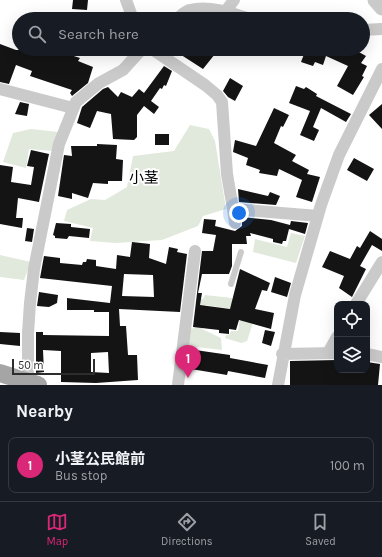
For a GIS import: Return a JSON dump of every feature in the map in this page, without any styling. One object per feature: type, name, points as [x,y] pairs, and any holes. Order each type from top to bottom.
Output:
[{"type":"main road","points":[[0,373],[34,384]]},
{"type":"street","points":[[126,0],[130,12]]},
{"type":"street","points":[[186,12],[189,10],[202,9],[225,12],[234,0]]},
{"type":"street","points":[[375,0],[382,8]]},
{"type":"street","points":[[370,30],[382,29]]},
{"type":"street","points":[[34,384],[28,333],[34,269],[59,144],[76,102],[89,90],[123,70],[136,56]]},
{"type":"street","points":[[162,56],[208,87],[222,102],[228,184],[235,223]]},
{"type":"street","points":[[278,385],[282,354],[295,295],[318,216],[338,155],[382,69]]},
{"type":"street","points":[[0,89],[73,108]]},
{"type":"street","points":[[233,209],[318,216]]},
{"type":"street","points":[[178,385],[195,251]]},
{"type":"street","points":[[358,301],[382,262]]},
{"type":"street","points":[[282,354],[332,353]]},
{"type":"street","points":[[370,355],[382,357]]},
{"type":"lane","points":[[231,284],[241,252]]},
{"type":"shaded area","points":[[190,125],[209,129],[215,141],[226,209],[203,216],[198,226],[162,240],[116,243],[90,241],[93,228],[64,221],[67,210],[91,199],[105,200],[127,187],[133,156],[174,151]]},
{"type":"shaded area","points":[[31,129],[58,132],[53,151],[29,149],[26,168],[3,162],[13,133]]},
{"type":"shaded area","points":[[291,233],[305,236],[296,263],[253,252],[255,239],[287,247]]},
{"type":"shaded area","points":[[0,255],[31,262],[24,280],[0,277]]},
{"type":"shaded area","points":[[205,295],[232,298],[255,317],[247,341],[241,343],[225,338],[231,331],[238,331],[241,312],[238,310],[205,305],[202,329],[221,338],[222,350],[188,346],[189,329],[195,328],[199,299],[203,299]]},
{"type":"building","points":[[73,0],[88,0],[87,10],[72,9]]},
{"type":"building","points":[[0,44],[12,48],[12,56],[74,56],[80,58],[78,61],[93,67],[88,83],[72,96],[70,93],[72,90],[30,76],[32,71],[16,65],[9,84],[0,82]]},
{"type":"building","points":[[183,56],[213,56],[203,69]]},
{"type":"building","points":[[303,56],[326,56],[323,65],[315,62],[313,66],[301,62]]},
{"type":"building","points":[[326,56],[366,56],[361,63],[367,66],[362,76],[364,77],[353,95],[337,86],[348,66]]},
{"type":"building","points":[[164,66],[172,71],[166,86],[164,85],[162,89],[160,88],[151,101],[159,107],[154,114],[144,106],[137,115],[137,137],[134,140],[113,139],[111,114],[97,111],[90,128],[77,123],[82,107],[103,89],[108,87],[118,97],[121,92],[132,97],[139,89],[144,93]]},
{"type":"building","points":[[230,78],[243,86],[235,101],[228,97],[223,91]]},
{"type":"building","points":[[296,86],[304,89],[306,87],[317,94],[316,96],[351,114],[346,122],[321,108],[313,127],[319,130],[314,141],[300,135],[310,111],[289,103]]},
{"type":"building","points":[[20,102],[29,104],[27,116],[15,114]]},
{"type":"building","points":[[382,104],[382,129],[369,115]]},
{"type":"building","points":[[274,108],[289,115],[283,127],[281,126],[274,143],[296,155],[292,161],[309,170],[307,174],[320,177],[312,202],[296,197],[302,180],[279,169],[277,176],[259,173],[260,170],[246,165],[248,158],[233,152],[235,140],[256,146]]},
{"type":"building","points":[[155,134],[169,134],[169,145],[155,145]]},
{"type":"building","points":[[97,144],[117,145],[116,159],[123,160],[122,181],[108,181],[108,184],[93,183],[88,198],[72,193],[72,199],[58,196],[64,155],[72,156],[71,146],[97,146]]},
{"type":"building","points":[[31,150],[49,154],[39,202],[18,198],[16,218],[23,218],[22,228],[0,224],[0,165],[13,167],[11,182],[31,185],[34,167],[27,166]]},
{"type":"building","points":[[354,158],[374,169],[367,181],[347,170]]},
{"type":"building","points":[[238,189],[268,196],[270,192],[280,196],[276,205],[239,202]]},
{"type":"building","points":[[242,217],[271,220],[290,225],[291,221],[308,223],[305,234],[289,229],[286,241],[283,241],[282,244],[273,242],[273,239],[250,233],[251,236],[246,236],[247,244],[232,244],[232,266],[229,274],[202,274],[198,293],[202,293],[200,305],[230,309],[240,269],[270,283],[267,291],[262,290],[255,309],[274,313],[271,329],[239,320],[236,330],[229,329],[229,334],[219,333],[219,330],[193,327],[202,251],[213,251],[216,235],[202,233],[204,219],[216,220],[215,226],[235,231],[242,226]]},
{"type":"building","points":[[56,223],[71,224],[71,227],[90,229],[89,238],[69,236],[67,239],[55,238],[53,235]]},
{"type":"building","points":[[27,228],[34,229],[32,242],[25,241]]},
{"type":"building","points":[[370,231],[382,239],[382,251],[372,245],[360,266],[366,269],[352,297],[339,288],[344,276],[322,267],[330,251],[350,259],[357,246],[360,248]]},
{"type":"building","points":[[132,242],[150,244],[149,258],[166,264],[169,247],[178,249],[177,252],[187,254],[180,312],[119,309],[120,326],[126,326],[128,355],[137,355],[138,380],[96,383],[61,382],[61,351],[43,350],[44,372],[36,373],[36,332],[43,332],[43,335],[109,336],[109,312],[94,312],[94,310],[67,310],[67,298],[110,303],[112,286],[40,278],[44,256],[60,258],[60,263],[82,265],[87,259],[96,260],[96,266],[116,269],[117,255],[130,257]],"holes":[[[124,274],[153,275],[154,297],[122,296]],[[108,352],[109,373],[91,372],[91,353]]]},
{"type":"building","points":[[275,277],[291,283],[287,297],[271,292]]},
{"type":"building","points":[[39,292],[58,295],[57,303],[49,307],[37,306]]},
{"type":"building","points":[[265,330],[275,332],[271,346],[262,343]]},
{"type":"building","points":[[0,332],[20,333],[20,346],[0,344]]},
{"type":"building","points":[[195,350],[230,355],[230,358],[268,365],[265,378],[228,371],[227,375],[191,369]]},
{"type":"building","points":[[334,360],[334,373],[370,373],[370,362],[380,364],[378,385],[290,385],[290,361]]},
{"type":"place","name":"小茎公民館前","points":[[188,378]]},
{"type":"district","name":"小茎","points":[[144,178]]}]
